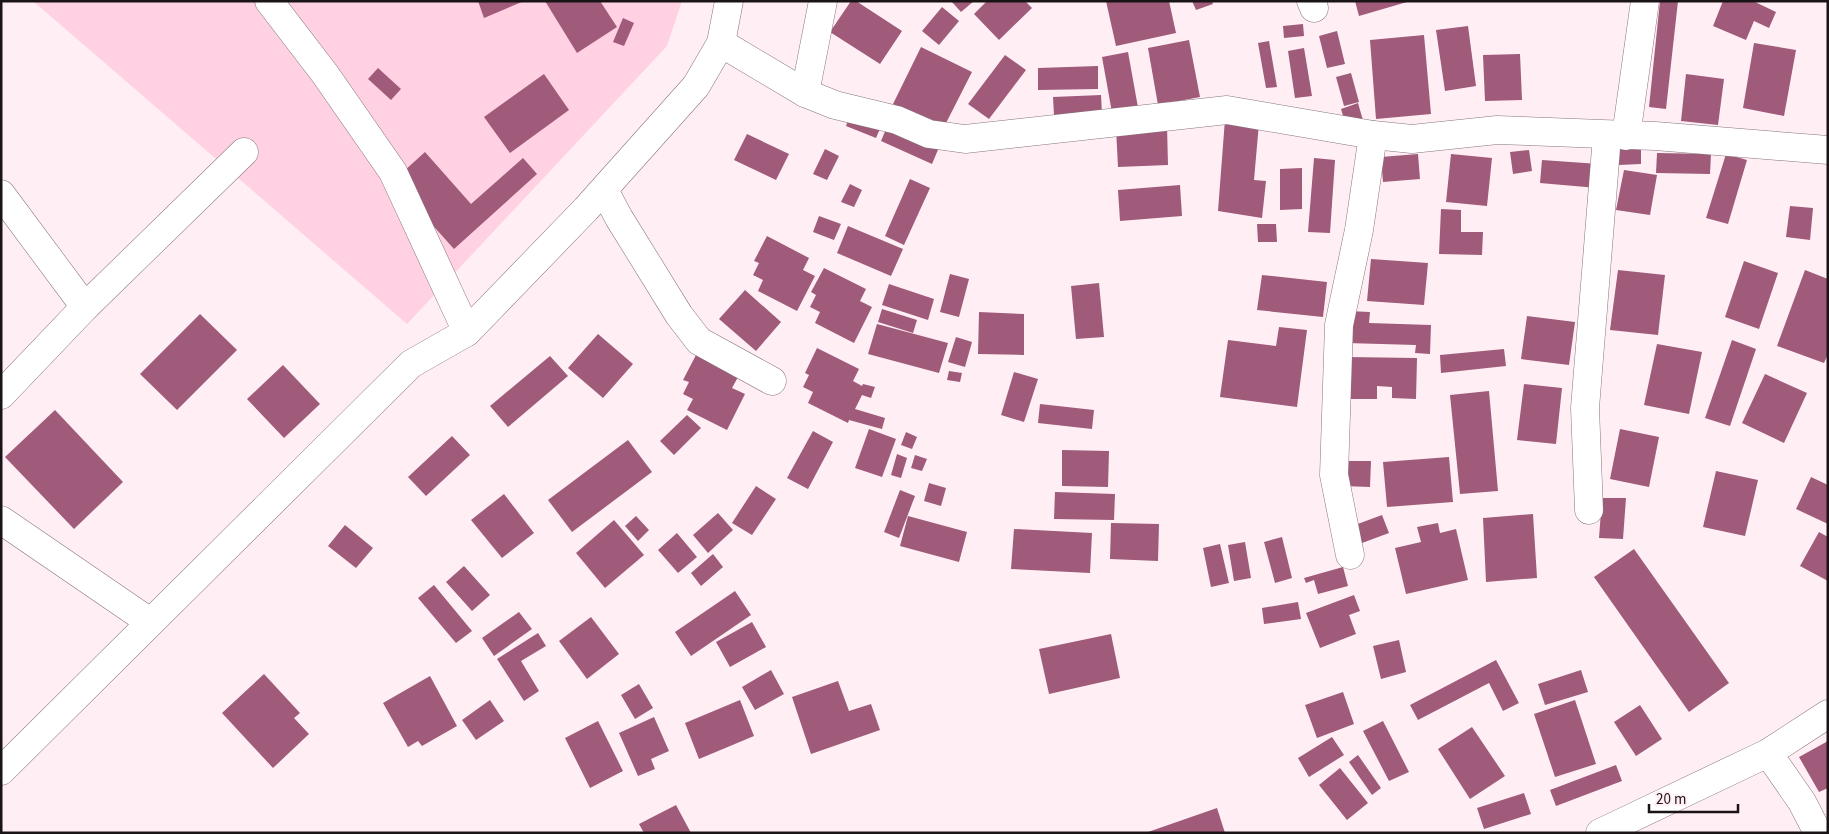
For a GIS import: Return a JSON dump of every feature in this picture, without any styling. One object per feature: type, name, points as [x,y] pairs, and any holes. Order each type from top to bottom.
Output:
[{"type":"street","points":[[269,1],[325,74],[394,172],[467,332]]},
{"type":"street","points":[[1,771],[411,364],[467,332],[604,190],[696,86],[721,43],[729,1]]},
{"type":"street","points":[[805,93],[823,1]]},
{"type":"street","points":[[1589,510],[1586,408],[1617,136],[1645,1]]},
{"type":"street","points":[[721,43],[805,93],[835,105],[897,120],[928,134],[965,139],[1226,110],[1373,135],[1412,139],[1498,130],[1655,136],[1828,150]]},
{"type":"street","points":[[1350,555],[1334,475],[1338,325],[1359,230],[1373,135]]},
{"type":"street","points":[[1,395],[85,307],[244,152]]},
{"type":"street","points":[[604,190],[619,218],[680,316],[699,341],[772,381]]},
{"type":"street","points":[[1,194],[85,307]]},
{"type":"street","points":[[1,781],[19,776],[409,388],[411,364]]},
{"type":"street","points":[[1,520],[150,622]]},
{"type":"street","points":[[1600,833],[1768,753],[1828,714]]},
{"type":"street","points":[[1768,753],[1802,802],[1818,833]]},
{"type":"shaded area","points":[[33,1],[682,1],[667,46],[407,324]]},
{"type":"building","points":[[478,1],[524,1],[484,18]]},
{"type":"building","points":[[545,1],[600,1],[617,27],[577,53]]},
{"type":"building","points":[[851,1],[856,1],[902,31],[880,64],[830,32]]},
{"type":"building","points":[[951,1],[974,1],[961,12]]},
{"type":"building","points":[[987,1],[1025,1],[1032,8],[999,40],[974,14]]},
{"type":"building","points":[[1106,1],[1169,1],[1176,33],[1116,46]]},
{"type":"building","points":[[1192,1],[1212,1],[1213,4],[1196,10]]},
{"type":"building","points":[[1355,1],[1407,1],[1407,2],[1359,16]]},
{"type":"building","points":[[1660,1],[1678,1],[1666,109],[1649,107]]},
{"type":"building","points":[[1723,1],[1753,1],[1776,12],[1769,28],[1754,21],[1746,40],[1713,26]]},
{"type":"building","points":[[942,7],[959,21],[939,45],[922,31]]},
{"type":"building","points":[[623,18],[634,23],[624,46],[613,42]]},
{"type":"building","points":[[1303,24],[1304,36],[1284,38],[1283,26]]},
{"type":"building","points":[[1468,26],[1476,86],[1445,91],[1436,30]]},
{"type":"building","points":[[1337,31],[1345,64],[1327,68],[1319,36]]},
{"type":"building","points":[[1424,35],[1431,114],[1376,119],[1370,40]]},
{"type":"building","points":[[1189,40],[1200,97],[1158,105],[1148,48]]},
{"type":"building","points":[[1269,41],[1277,87],[1266,88],[1258,43]]},
{"type":"building","points":[[1754,43],[1796,50],[1784,116],[1743,108]]},
{"type":"building","points":[[921,47],[972,72],[943,129],[893,104]]},
{"type":"building","points":[[1304,48],[1312,96],[1295,98],[1288,51]]},
{"type":"building","points":[[1128,52],[1139,113],[1113,118],[1102,57]]},
{"type":"building","points":[[1520,54],[1522,100],[1485,101],[1483,55]]},
{"type":"building","points":[[1005,55],[1026,70],[989,119],[968,104]]},
{"type":"building","points":[[1098,66],[1098,89],[1038,90],[1038,68]]},
{"type":"building","points":[[378,68],[401,89],[391,100],[368,79]]},
{"type":"building","points":[[1351,73],[1359,102],[1344,106],[1336,77]]},
{"type":"building","points":[[544,74],[569,110],[510,153],[484,117]]},
{"type":"building","points":[[1686,74],[1724,79],[1718,125],[1681,121]]},
{"type":"building","points":[[1101,95],[1102,114],[1054,115],[1053,97]]},
{"type":"building","points":[[1358,103],[1364,124],[1347,129],[1341,109]]},
{"type":"building","points":[[851,112],[882,124],[876,138],[846,126]]},
{"type":"building","points":[[1225,119],[1259,123],[1254,180],[1266,181],[1262,218],[1218,211]]},
{"type":"building","points":[[889,122],[940,145],[932,164],[881,141]]},
{"type":"building","points":[[1167,126],[1168,165],[1118,167],[1116,128]]},
{"type":"building","points":[[747,134],[789,154],[776,180],[734,160]]},
{"type":"building","points":[[1619,148],[1641,148],[1641,164],[1619,165]]},
{"type":"building","points":[[825,149],[839,156],[827,180],[813,174]]},
{"type":"building","points":[[1529,150],[1532,171],[1513,174],[1510,152]]},
{"type":"building","points":[[425,152],[471,204],[523,158],[537,174],[454,249],[393,181]]},
{"type":"building","points":[[1657,153],[1711,154],[1710,174],[1656,173]]},
{"type":"building","points":[[1418,154],[1420,179],[1383,182],[1381,157]]},
{"type":"building","points":[[1451,154],[1492,158],[1487,206],[1446,202]]},
{"type":"building","points":[[1726,154],[1747,160],[1728,224],[1706,218]]},
{"type":"building","points":[[1314,158],[1335,160],[1330,233],[1308,232]]},
{"type":"building","points":[[1542,160],[1599,164],[1597,188],[1540,183]]},
{"type":"building","points":[[1302,168],[1302,209],[1280,210],[1280,169]]},
{"type":"building","points":[[1624,170],[1657,175],[1650,215],[1616,210]]},
{"type":"building","points":[[910,179],[930,188],[904,245],[885,236]]},
{"type":"building","points":[[850,184],[862,190],[854,207],[841,202]]},
{"type":"building","points":[[1180,185],[1182,216],[1120,221],[1118,190]]},
{"type":"building","points":[[1790,206],[1813,208],[1810,240],[1786,237]]},
{"type":"building","points":[[1441,209],[1461,210],[1461,232],[1483,232],[1482,255],[1439,254]]},
{"type":"building","points":[[819,216],[841,224],[834,240],[813,232]]},
{"type":"building","points":[[1257,224],[1276,224],[1277,242],[1258,242]]},
{"type":"building","points":[[848,226],[903,249],[891,276],[837,253]]},
{"type":"building","points":[[767,236],[809,258],[803,270],[815,276],[797,311],[758,291],[763,280],[753,275],[759,263],[754,261]]},
{"type":"building","points":[[1371,259],[1428,263],[1424,305],[1367,301]]},
{"type":"building","points":[[1744,261],[1778,273],[1759,329],[1725,317]]},
{"type":"building","points":[[824,268],[866,289],[860,301],[872,307],[854,343],[815,323],[820,312],[810,307],[816,295],[811,292]]},
{"type":"building","points":[[1618,270],[1665,275],[1658,335],[1610,330]]},
{"type":"building","points":[[1805,270],[1828,279],[1828,354],[1824,363],[1777,346]]},
{"type":"building","points":[[950,274],[969,279],[959,317],[940,312]]},
{"type":"building","points":[[1262,275],[1327,282],[1323,317],[1257,310]]},
{"type":"building","points":[[1099,283],[1104,337],[1076,339],[1071,286]]},
{"type":"building","points":[[889,284],[934,299],[928,320],[882,305]]},
{"type":"building","points":[[745,290],[781,322],[756,351],[719,319]]},
{"type":"building","points":[[882,309],[917,320],[913,333],[878,322]]},
{"type":"building","points":[[1348,311],[1370,312],[1369,323],[1431,325],[1430,354],[1415,353],[1416,345],[1346,343]]},
{"type":"building","points":[[979,312],[1024,314],[1024,355],[978,354]]},
{"type":"building","points":[[200,314],[237,350],[177,410],[140,374]]},
{"type":"building","points":[[1527,316],[1575,322],[1569,365],[1521,359]]},
{"type":"building","points":[[877,324],[948,343],[939,373],[868,354]]},
{"type":"building","points":[[1279,327],[1307,330],[1297,407],[1220,397],[1228,340],[1276,346]]},
{"type":"building","points":[[598,334],[633,364],[603,398],[568,368]]},
{"type":"building","points":[[956,337],[972,342],[965,367],[948,362]]},
{"type":"building","points":[[1732,340],[1756,349],[1730,426],[1705,418]]},
{"type":"building","points":[[1657,344],[1702,352],[1689,414],[1644,405]]},
{"type":"building","points":[[817,348],[859,369],[853,381],[862,386],[863,384],[875,387],[871,398],[862,395],[855,409],[885,418],[882,429],[849,420],[848,423],[808,403],[813,392],[803,387],[809,375],[805,373]]},
{"type":"building","points":[[1504,349],[1506,366],[1441,373],[1440,355]]},
{"type":"building","points":[[696,355],[738,377],[732,388],[745,394],[727,430],[687,410],[693,399],[683,394],[689,382],[683,380]]},
{"type":"building","points":[[550,356],[568,376],[508,427],[490,406]]},
{"type":"building","points":[[1347,357],[1417,358],[1416,399],[1392,398],[1392,387],[1377,386],[1377,399],[1346,399]]},
{"type":"building","points":[[283,365],[320,404],[284,438],[247,399]]},
{"type":"building","points":[[949,371],[962,373],[960,382],[947,380]]},
{"type":"building","points":[[1014,372],[1038,379],[1024,422],[1001,415]]},
{"type":"building","points":[[1765,374],[1807,393],[1784,443],[1742,423]]},
{"type":"building","points":[[1524,384],[1562,388],[1556,444],[1517,440]]},
{"type":"building","points":[[1489,391],[1498,491],[1460,494],[1450,395]]},
{"type":"building","points":[[1040,404],[1094,410],[1092,429],[1038,423]]},
{"type":"building","points":[[55,410],[123,482],[74,529],[5,457]]},
{"type":"building","points":[[687,415],[701,428],[674,455],[660,441]]},
{"type":"building","points":[[869,429],[896,439],[882,477],[855,468]]},
{"type":"building","points":[[1620,429],[1659,437],[1649,487],[1610,479]]},
{"type":"building","points":[[813,431],[833,442],[808,489],[787,478]]},
{"type":"building","points":[[906,432],[917,437],[912,449],[901,445]]},
{"type":"building","points":[[452,436],[470,455],[426,496],[408,477]]},
{"type":"building","points":[[628,440],[652,472],[572,532],[548,500]]},
{"type":"building","points":[[1062,450],[1109,451],[1108,487],[1062,486]]},
{"type":"building","points":[[897,454],[907,458],[901,478],[891,475]]},
{"type":"building","points":[[915,455],[927,459],[922,471],[911,468]]},
{"type":"building","points":[[1449,457],[1453,502],[1387,507],[1383,462]]},
{"type":"building","points":[[1343,461],[1371,461],[1370,487],[1342,486]]},
{"type":"building","points":[[1716,471],[1758,480],[1745,536],[1703,527]]},
{"type":"building","points":[[1811,477],[1828,485],[1828,524],[1796,509]]},
{"type":"building","points":[[929,483],[946,488],[941,506],[924,501]]},
{"type":"building","points":[[756,486],[776,499],[752,535],[732,523]]},
{"type":"building","points":[[900,490],[915,496],[899,538],[884,532]]},
{"type":"building","points":[[1055,492],[1115,494],[1114,520],[1054,519]]},
{"type":"building","points":[[504,494],[534,533],[502,558],[471,520]]},
{"type":"building","points":[[1602,498],[1626,498],[1623,539],[1599,538]]},
{"type":"building","points":[[718,513],[733,530],[708,553],[693,535]]},
{"type":"building","points":[[1533,514],[1537,578],[1486,582],[1483,518]]},
{"type":"building","points":[[1382,515],[1389,533],[1362,543],[1355,525]]},
{"type":"building","points":[[636,516],[649,530],[638,541],[625,526]]},
{"type":"building","points":[[908,516],[967,532],[959,562],[900,546]]},
{"type":"building","points":[[614,520],[644,555],[605,588],[576,553]]},
{"type":"building","points":[[1111,523],[1159,524],[1158,561],[1110,559]]},
{"type":"building","points":[[1438,523],[1440,533],[1456,529],[1468,580],[1406,594],[1395,548],[1421,542],[1417,527]]},
{"type":"building","points":[[345,525],[373,548],[356,568],[328,546]]},
{"type":"building","points":[[1014,529],[1092,533],[1090,573],[1011,569]]},
{"type":"building","points":[[1819,532],[1828,537],[1828,581],[1800,566]]},
{"type":"building","points":[[677,533],[697,557],[678,573],[658,550]]},
{"type":"building","points":[[1282,537],[1292,578],[1275,583],[1264,542]]},
{"type":"building","points":[[1245,542],[1251,578],[1234,581],[1228,545]]},
{"type":"building","points":[[1220,544],[1229,583],[1211,587],[1203,548]]},
{"type":"building","points":[[1634,549],[1729,683],[1689,712],[1594,577]]},
{"type":"building","points":[[713,554],[723,567],[701,586],[691,573]]},
{"type":"building","points":[[464,566],[490,595],[472,611],[446,582]]},
{"type":"building","points":[[1343,567],[1348,586],[1318,594],[1314,580],[1306,583],[1304,578]]},
{"type":"building","points":[[434,585],[472,631],[456,643],[418,598]]},
{"type":"building","points":[[735,591],[751,615],[691,656],[675,632]]},
{"type":"building","points":[[1354,595],[1360,611],[1349,615],[1356,634],[1320,648],[1306,613]]},
{"type":"building","points":[[1298,602],[1301,619],[1264,624],[1262,608]]},
{"type":"building","points":[[519,612],[532,629],[494,656],[482,638]]},
{"type":"building","points":[[591,617],[619,654],[587,679],[559,641]]},
{"type":"building","points":[[752,622],[766,647],[730,667],[716,642]]},
{"type":"building","points":[[538,633],[546,646],[521,661],[539,691],[524,701],[497,659]]},
{"type":"building","points":[[1111,634],[1120,678],[1049,694],[1039,649]]},
{"type":"building","points":[[1399,640],[1406,672],[1381,679],[1373,646]]},
{"type":"building","points":[[1496,660],[1519,703],[1503,711],[1489,683],[1418,720],[1410,705]]},
{"type":"building","points":[[771,670],[784,694],[755,710],[742,687]]},
{"type":"building","points":[[1581,670],[1588,692],[1545,705],[1538,684]]},
{"type":"building","points":[[264,674],[300,713],[294,718],[309,734],[273,768],[222,713]]},
{"type":"building","points":[[430,676],[457,726],[422,746],[418,741],[408,747],[383,703]]},
{"type":"building","points":[[838,681],[849,711],[871,704],[880,730],[811,754],[792,697]]},
{"type":"building","points":[[639,684],[653,708],[635,719],[621,695]]},
{"type":"building","points":[[1343,692],[1354,724],[1317,738],[1305,705]]},
{"type":"building","points":[[490,700],[504,721],[476,740],[462,720]]},
{"type":"building","points":[[740,700],[754,736],[699,759],[685,723]]},
{"type":"building","points":[[1575,700],[1596,764],[1555,777],[1534,714]]},
{"type":"building","points":[[1640,705],[1662,739],[1636,756],[1614,722]]},
{"type":"building","points":[[654,717],[669,751],[651,759],[655,769],[638,776],[619,733]]},
{"type":"building","points":[[598,721],[623,771],[590,788],[565,738]]},
{"type":"building","points":[[1383,721],[1409,772],[1389,781],[1363,731]]},
{"type":"building","points":[[1472,727],[1505,776],[1470,799],[1438,749]]},
{"type":"building","points":[[1332,737],[1344,755],[1309,777],[1298,758]]},
{"type":"building","points":[[1828,741],[1828,788],[1819,792],[1799,757]]},
{"type":"building","points":[[1358,755],[1381,788],[1372,795],[1349,762]]},
{"type":"building","points":[[1616,765],[1622,781],[1556,806],[1550,790]]},
{"type":"building","points":[[1340,768],[1368,803],[1347,820],[1319,785]]},
{"type":"building","points":[[1524,793],[1531,814],[1484,829],[1477,808]]},
{"type":"building","points":[[676,805],[691,833],[644,833],[639,824]]},
{"type":"building","points":[[1217,808],[1225,833],[1148,833],[1148,832]]}]
